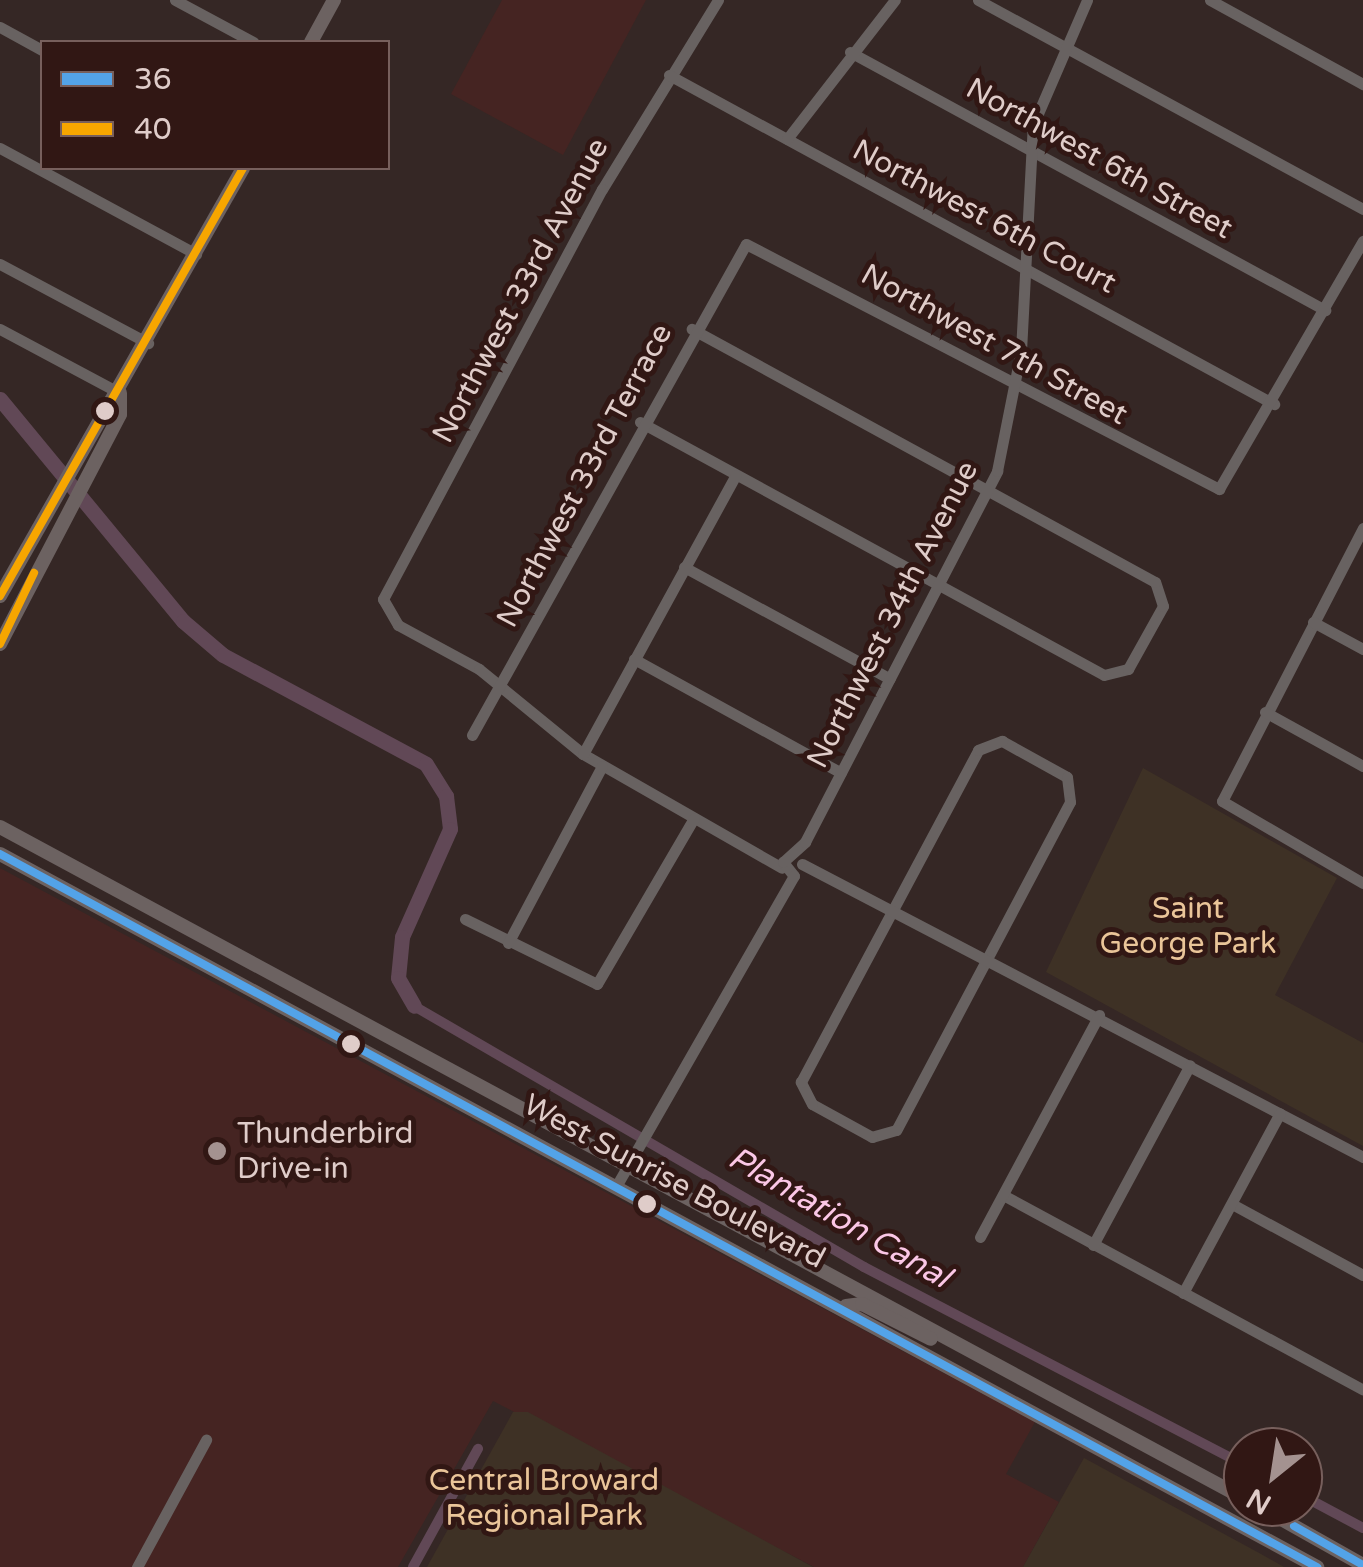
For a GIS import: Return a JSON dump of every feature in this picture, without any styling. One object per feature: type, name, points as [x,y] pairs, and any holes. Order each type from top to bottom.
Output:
[{"type":"main road","points":[[312,40],[334,0]]},
{"type":"main road","points":[[0,596],[75,456],[120,393],[242,170]]},
{"type":"main road","points":[[0,644],[120,414],[120,393]]},
{"type":"main road","points":[[24,549],[29,582]]},
{"type":"main road","name":"West Sunrise Boulevard","points":[[0,827],[1223,1487]]},
{"type":"main road","name":"West Sunrise Boulevard","points":[[0,854],[846,1306],[1317,1567]]},
{"type":"main road","points":[[846,1306],[862,1304],[990,1361]]},
{"type":"main road","points":[[1296,1527],[1363,1565]]},
{"type":"street","points":[[175,0],[250,40]]},
{"type":"street","name":"Northwest 33rd Avenue","points":[[500,686],[384,612],[402,564],[669,74],[718,0]]},
{"type":"street","points":[[787,139],[850,52],[895,0]]},
{"type":"street","points":[[978,0],[1363,209]]},
{"type":"street","name":"Northwest 34th Avenue","points":[[792,866],[989,491],[1017,386],[1028,149],[1062,45],[1088,0]]},
{"type":"street","points":[[1210,0],[1363,84]]},
{"type":"street","points":[[0,27],[40,49]]},
{"type":"street","name":"Northwest 6th Street","points":[[850,52],[1325,310]]},
{"type":"street","name":"Northwest 6th Court","points":[[669,74],[1274,404]]},
{"type":"street","points":[[0,148],[40,170]]},
{"type":"street","points":[[41,170],[196,254]]},
{"type":"street","points":[[1274,404],[1363,241]]},
{"type":"street","name":"Northwest 33rd Terrace","points":[[472,734],[640,422],[746,244]]},
{"type":"street","name":"Northwest 7th Street","points":[[746,244],[1219,489],[1274,404]]},
{"type":"street","points":[[0,264],[148,342]]},
{"type":"street","points":[[0,330],[120,393]]},
{"type":"street","points":[[640,422],[941,586],[1118,676],[1163,606],[1161,589],[692,330]]},
{"type":"street","points":[[583,754],[736,475]]},
{"type":"street","points":[[1363,528],[1264,712],[1222,801],[1363,884]]},
{"type":"street","points":[[684,567],[890,679]]},
{"type":"street","points":[[1313,622],[1363,650]]},
{"type":"street","points":[[634,659],[841,773]]},
{"type":"street","points":[[500,686],[583,754],[694,818],[826,880],[984,965],[1100,1016],[1363,1158]]},
{"type":"street","points":[[1264,712],[1363,766]]},
{"type":"street","points":[[1002,741],[1071,788],[984,965],[884,1138],[804,1094],[802,1082],[890,914],[988,742],[1002,741]]},
{"type":"street","points":[[508,942],[602,766]]},
{"type":"street","points":[[465,919],[597,984],[694,818]]},
{"type":"street","points":[[618,1184],[792,866]]},
{"type":"street","points":[[980,1237],[1100,1016]]},
{"type":"street","points":[[1093,1245],[1190,1064]]},
{"type":"street","points":[[1184,1293],[1280,1114]]},
{"type":"street","points":[[1003,1195],[1363,1390]]},
{"type":"street","points":[[1232,1204],[1363,1275]]},
{"type":"street","points":[[136,1567],[206,1440]]},
{"type":"shaded area","points":[[502,0],[646,0],[563,155],[451,94]]},
{"type":"shaded area","points":[[0,868],[1035,1422],[1006,1474],[1059,1502],[1023,1567],[814,1567],[493,1401],[398,1567],[0,1567]]},
{"type":"green space","name":"Saint George Park","points":[[1143,768],[1337,878],[1275,995],[1363,1043],[1363,1146],[1046,972]]},
{"type":"green space","name":"Central Broward Regional Park","points":[[513,1412],[528,1412],[813,1567],[427,1567]]},
{"type":"green space","points":[[1084,1458],[1261,1554],[1284,1567],[1023,1567]]},
{"type":"waterway","points":[[0,399],[183,621],[223,655],[426,764],[446,796],[450,829],[402,937],[398,978],[414,1006]]},
{"type":"waterway","name":"Plantation Canal","points":[[414,1006],[864,1267],[1223,1454]]},
{"type":"waterway","points":[[413,1567],[478,1449]]},
{"type":"waterway","name":"Plantation Canal","points":[[1323,1507],[1363,1528]]},
{"type":"transit line","name":"40","points":[[0,596],[242,170]]},
{"type":"transit line","name":"40","points":[[0,644],[34,573]]},
{"type":"transit line","name":"36","points":[[0,854],[1317,1567]]},
{"type":"transit line","name":"36","points":[[1296,1527],[1363,1565]]},
{"type":"place","name":"Thunderbird Drive-in","points":[[217,1151]]}]
